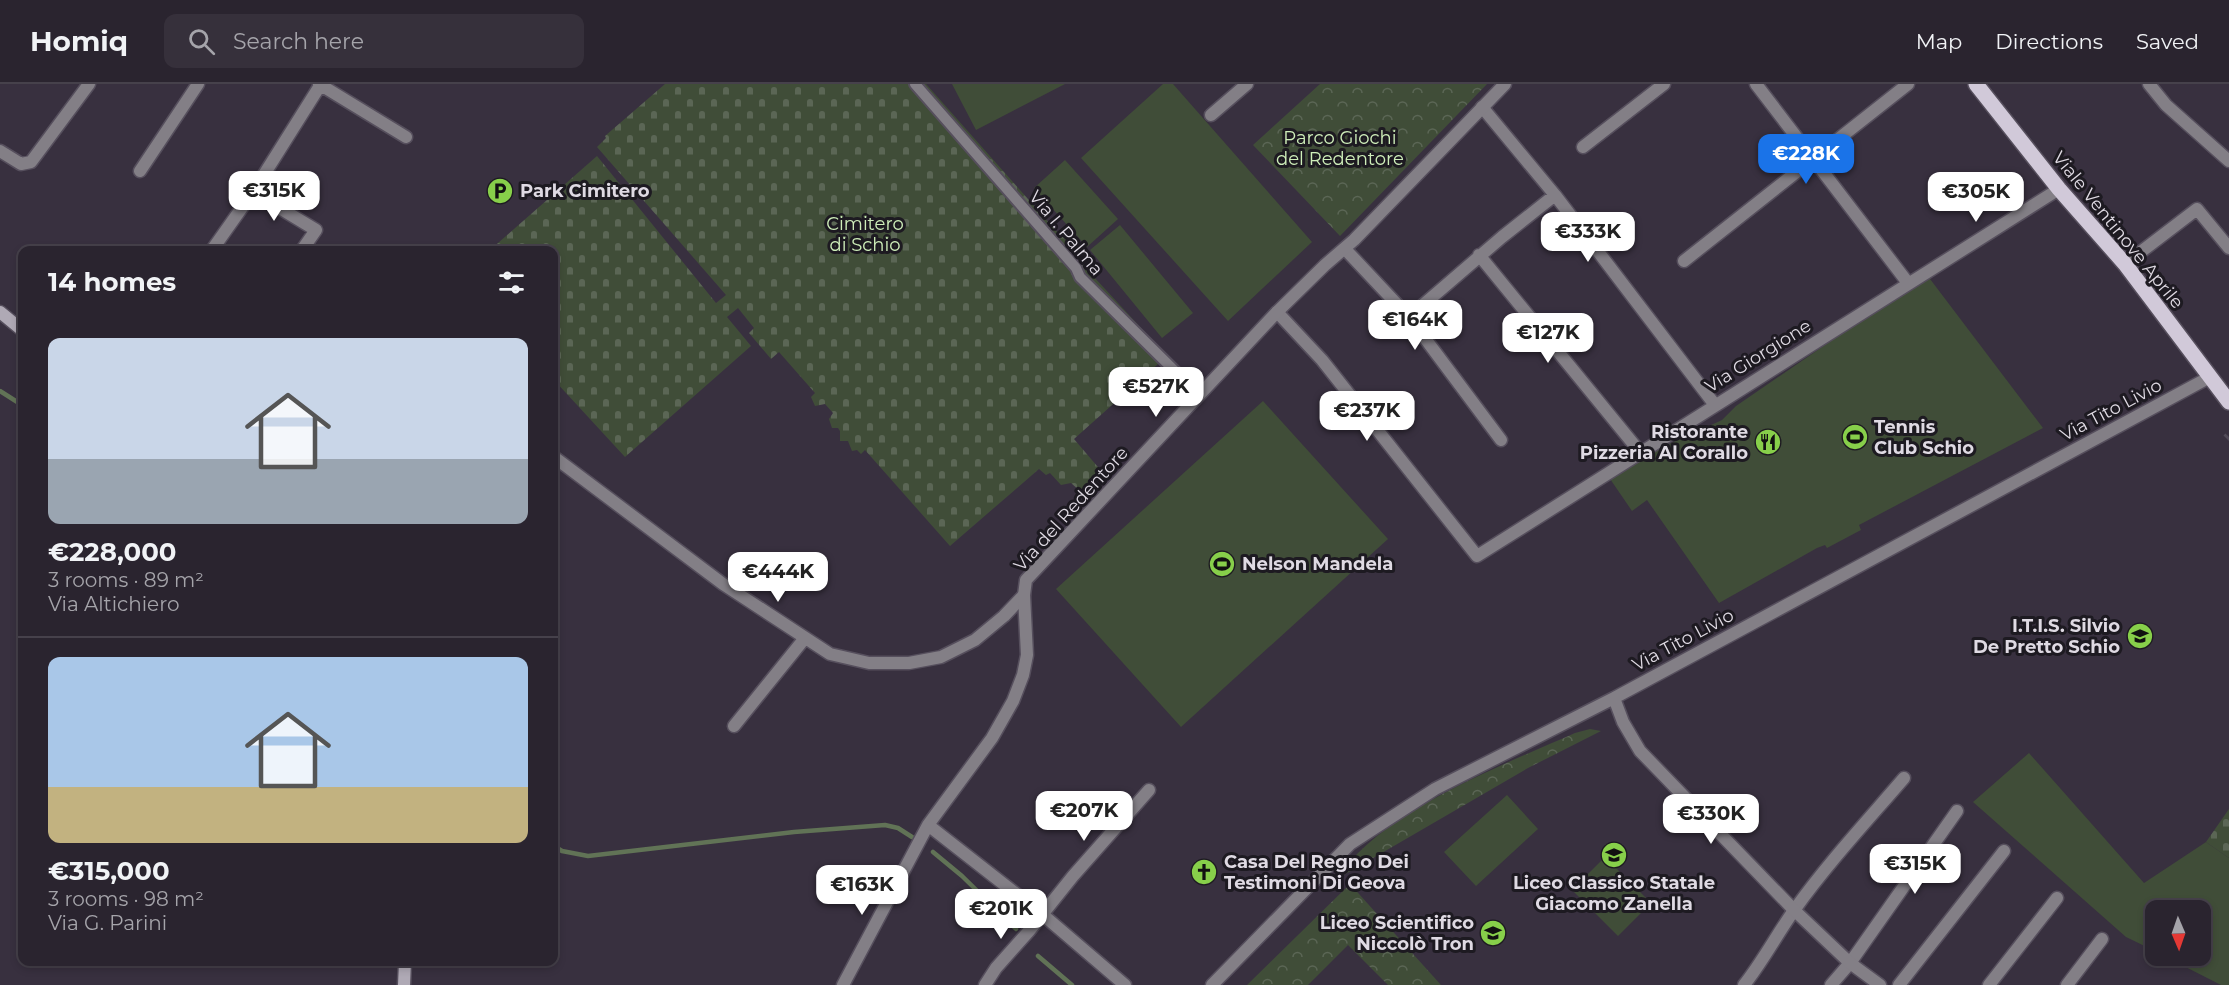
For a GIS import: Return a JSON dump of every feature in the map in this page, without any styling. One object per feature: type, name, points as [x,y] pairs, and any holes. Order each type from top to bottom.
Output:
[{"type":"main road","name":"Viale Ventinove Aprile","points":[[1976,84],[2059,189],[2125,264],[2229,402]]},
{"type":"main road","points":[[0,312],[18,327]]},
{"type":"main road","points":[[404,985],[405,966]]},
{"type":"street","points":[[0,151],[21,164],[31,162],[89,84]]},
{"type":"street","points":[[140,171],[198,84]]},
{"type":"street","points":[[215,246],[253,192],[320,84],[406,137]]},
{"type":"street","name":"Via I. Palma","points":[[915,84],[1076,268],[1080,277],[1188,384],[1195,398]]},
{"type":"street","points":[[1211,115],[1247,84]]},
{"type":"street","name":"Via del Redentore","points":[[843,985],[928,825],[992,738],[1013,701],[1023,675],[1027,655],[1024,595],[1026,580],[1277,312],[1324,265],[1345,249],[1505,84]]},
{"type":"street","points":[[1583,147],[1664,84]]},
{"type":"street","points":[[1756,84],[1908,283]]},
{"type":"street","points":[[1684,261],[1908,84]]},
{"type":"street","points":[[2149,84],[2166,105],[2229,161]]},
{"type":"street","points":[[1482,107],[1555,195],[1714,405]]},
{"type":"street","name":"Via Giorgione","points":[[1277,312],[1322,360],[1477,556],[2059,189]]},
{"type":"street","points":[[253,192],[316,230],[305,246]]},
{"type":"street","points":[[1409,317],[1479,255],[1555,195]]},
{"type":"street","name":"Viale Ventinove Aprile","points":[[2125,264],[2197,209],[2229,248]]},
{"type":"street","points":[[1345,249],[1409,317],[1501,440]]},
{"type":"street","points":[[1479,255],[1640,453]]},
{"type":"street","name":"Via Tito Livio","points":[[1212,985],[1350,843],[1435,789],[1614,698],[2210,377]]},
{"type":"street","points":[[558,460],[723,584],[830,654],[869,663],[909,663],[941,657],[975,640],[1004,616],[1024,595]]},
{"type":"street","points":[[734,726],[805,638]]},
{"type":"street","points":[[1614,698],[1623,722],[1640,751],[1794,910],[1850,963],[1880,985]]},
{"type":"street","points":[[1744,985],[1815,882],[1904,778]]},
{"type":"street","points":[[985,985],[996,968],[1149,790]]},
{"type":"street","points":[[1831,985],[1850,963],[1957,811]]},
{"type":"street","points":[[928,825],[1042,914],[1125,985]]},
{"type":"street","points":[[1899,985],[2004,852]]},
{"type":"street","points":[[1989,985],[2057,898]]},
{"type":"street","points":[[2067,985],[2102,939]]},
{"type":"green space","name":"Cimitero di Schio","points":[[665,84],[926,84],[1060,233],[1071,246],[1068,249],[1167,356],[1074,439],[1103,473],[1080,491],[1071,483],[1061,485],[1050,473],[1046,475],[1039,469],[950,546],[865,450],[861,454],[857,450],[852,451],[848,441],[840,441],[840,431],[838,428],[832,428],[829,419],[833,413],[825,404],[815,406],[811,397],[815,393],[779,352],[771,359],[749,333],[754,328],[738,308],[727,317],[751,346],[625,457],[558,384],[558,246],[495,246],[597,156],[716,303],[726,295],[597,147],[606,138],[605,136]]},
{"type":"green space","points":[[952,84],[1065,84],[976,130]]},
{"type":"green space","points":[[1163,84],[1173,84],[1312,242],[1228,321],[1081,158]]},
{"type":"green space","name":"Parco Giochi del Redentore","points":[[1320,84],[1487,84],[1340,236],[1253,145]]},
{"type":"green space","points":[[1065,160],[1118,219],[1087,247],[1034,188]]},
{"type":"green space","points":[[1120,225],[1193,313],[1162,338],[1090,250]]},
{"type":"green space","name":"Tennis Club Schio","points":[[1927,275],[2043,428],[1859,525],[1861,530],[1827,548],[1825,545],[1817,548],[1719,603],[1647,500],[1632,511],[1606,473],[1722,420],[1736,406]]},
{"type":"green space","name":"Nelson Mandela","points":[[1263,401],[1388,539],[1181,727],[1056,589]]},
{"type":"green space","points":[[1590,729],[1601,731],[1528,768],[1337,879],[1356,855],[1382,832],[1412,812],[1513,760],[1575,733]]},
{"type":"green space","points":[[2029,753],[2144,883],[2206,842],[2229,858],[2229,985],[2221,985],[2184,966],[2211,966],[2211,900],[2145,900],[2145,946],[2126,937],[1973,802]]},
{"type":"green space","points":[[1507,795],[1538,829],[1476,886],[1444,852]]},
{"type":"green space","points":[[2229,809],[2229,858],[2206,842]]},
{"type":"green space","points":[[1605,857],[1651,903],[1618,936],[1572,890]]},
{"type":"green space","points":[[1350,884],[1441,985],[1388,985],[1348,945],[1308,985],[1247,985]]},
{"type":"waterway","points":[[0,391],[18,402]]},
{"type":"waterway","points":[[558,848],[588,856],[794,832],[885,825],[898,828],[912,837]]},
{"type":"waterway","points":[[933,852],[962,876],[1016,929]]},
{"type":"waterway","points":[[1038,956],[1072,985]]},
{"type":"place","name":"Park Cimitero","points":[[500,191]]},
{"type":"place","name":"Tennis Club Schio","points":[[1855,437]]},
{"type":"place","name":"Ristorante Pizzeria Al Corallo","points":[[1768,442]]},
{"type":"place","name":"Nelson Mandela","points":[[1222,564]]},
{"type":"place","name":"I.T.I.S. Silvio De Pretto Schio","points":[[2140,636]]},
{"type":"place","name":"Liceo Classico Statale Giacomo Zanella","points":[[1614,855]]},
{"type":"place","name":"Casa Del Regno Dei Testimoni Di Geova","points":[[1204,872]]},
{"type":"place","name":"Liceo Scientifico Niccolò Tron","points":[[1493,933]]}]
